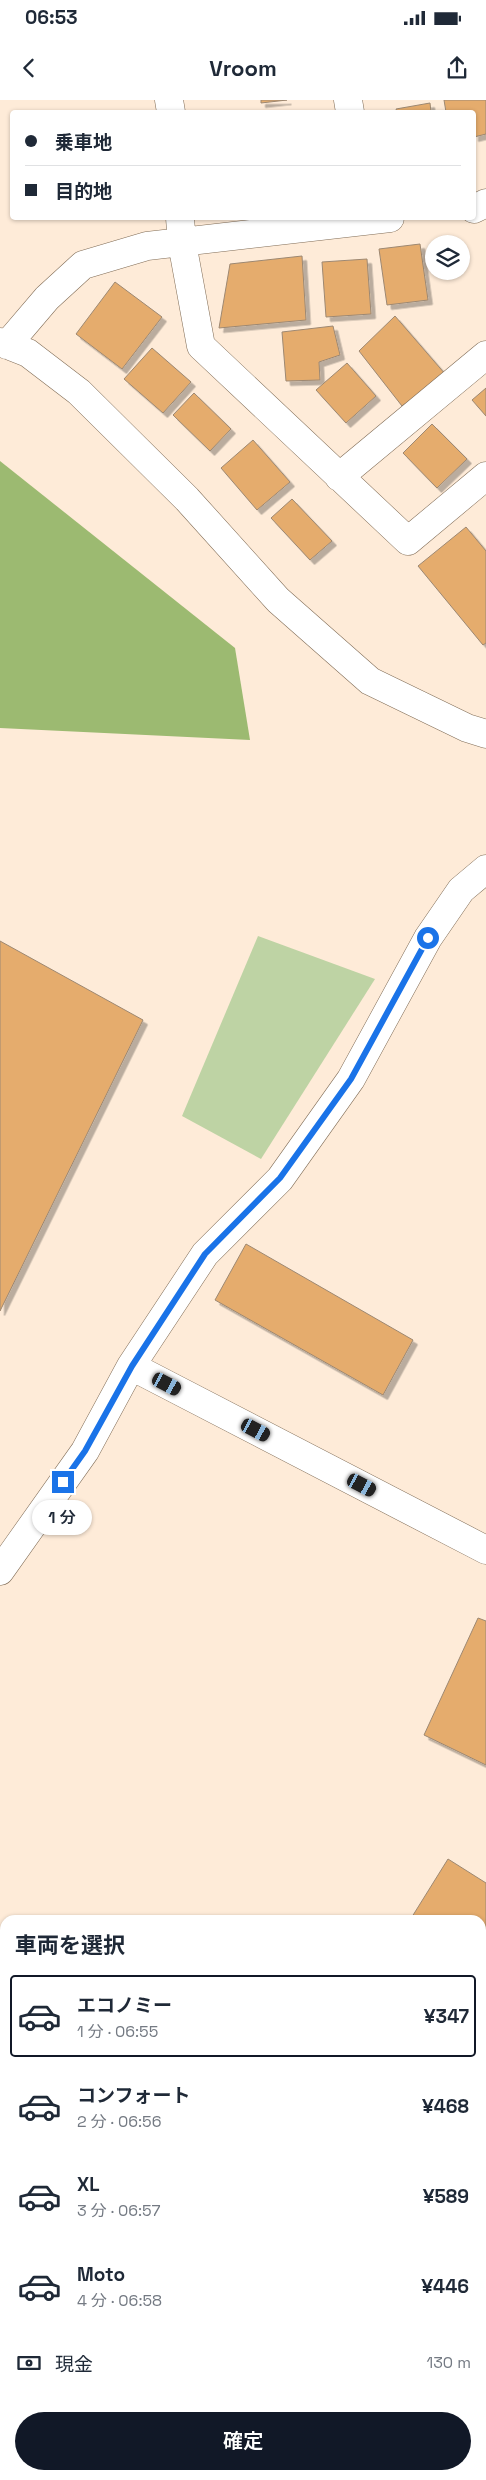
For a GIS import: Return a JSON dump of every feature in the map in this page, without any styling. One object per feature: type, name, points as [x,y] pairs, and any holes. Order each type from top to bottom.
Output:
[{"type":"street","points":[[344,220],[181,230],[147,246],[83,265],[47,298],[4,344],[28,353],[78,392],[187,499],[278,600],[370,681],[467,728],[486,734]]},
{"type":"street","points":[[181,230],[201,346],[408,540],[486,476]]},
{"type":"street","points":[[339,477],[486,355]]},
{"type":"street","points":[[0,1571],[85,1451],[132,1366],[205,1254],[280,1178],[351,1079],[428,938],[461,890],[486,869]]},
{"type":"street","points":[[132,1366],[486,1550]]},
{"type":"green space","points":[[0,461],[235,648],[250,740],[0,728]]},
{"type":"green space","points":[[258,936],[375,979],[261,1159],[182,1116]]},
{"type":"building","points":[[261,100],[287,100],[261,103]]},
{"type":"building","points":[[444,100],[486,100],[486,134],[476,136],[476,110],[446,110]]},
{"type":"building","points":[[430,103],[431,110],[396,110]]},
{"type":"building","points":[[420,244],[428,300],[387,305],[379,249]]},
{"type":"building","points":[[302,256],[306,320],[219,328],[230,264]]},
{"type":"building","points":[[367,259],[371,314],[326,317],[322,262]]},
{"type":"building","points":[[115,282],[162,317],[122,369],[76,334]]},
{"type":"building","points":[[395,316],[446,375],[402,406],[359,351]]},
{"type":"building","points":[[333,326],[340,355],[319,362],[320,380],[286,381],[282,332]]},
{"type":"building","points":[[152,348],[191,382],[163,413],[124,379]]},
{"type":"building","points":[[347,363],[376,396],[346,423],[316,390]]},
{"type":"building","points":[[486,388],[486,416],[472,400]]},
{"type":"building","points":[[194,393],[231,429],[210,451],[173,415]]},
{"type":"building","points":[[432,424],[467,459],[437,488],[403,453]]},
{"type":"building","points":[[253,440],[290,482],[257,510],[221,468]]},
{"type":"building","points":[[292,499],[332,541],[310,560],[271,518]]},
{"type":"building","points":[[466,527],[486,551],[486,643],[483,645],[418,566]]},
{"type":"building","points":[[0,941],[143,1020],[0,1311]]},
{"type":"building","points":[[246,1244],[413,1340],[383,1395],[215,1300]]},
{"type":"building","points":[[478,1618],[486,1621],[486,1765],[424,1735]]},
{"type":"building","points":[[448,1859],[486,1883],[486,1915],[413,1915]]},
{"type":"route","points":[[63,1482],[85,1451],[132,1366],[205,1254],[280,1178],[351,1079],[428,938]]}]
